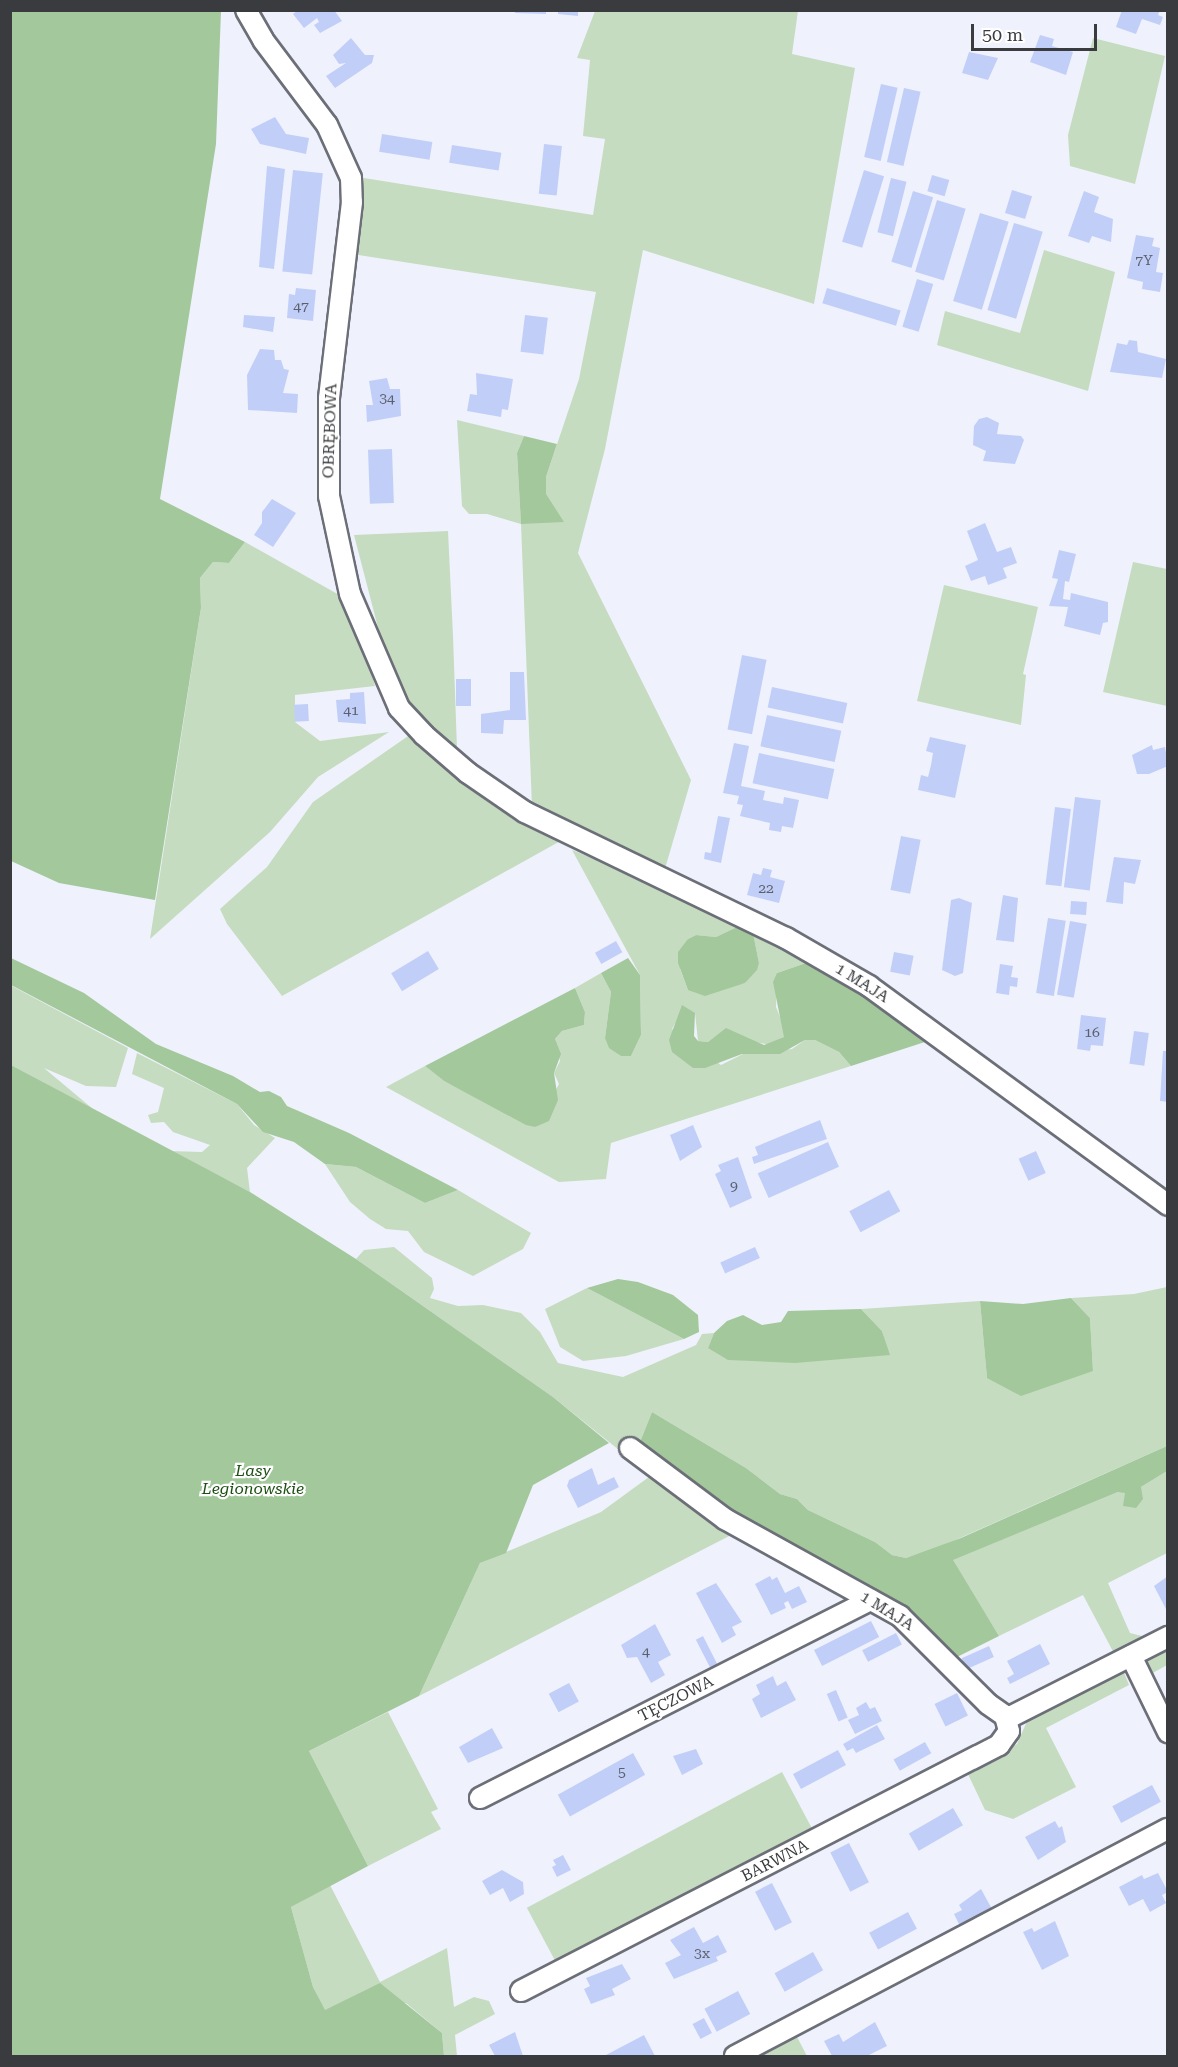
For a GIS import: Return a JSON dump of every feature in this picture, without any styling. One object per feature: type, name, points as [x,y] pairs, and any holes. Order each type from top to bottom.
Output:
[{"type":"street","name":"OBRĘBOWA","points":[[246,10],[263,40],[327,125],[351,178],[352,202],[329,398],[326,458],[329,496],[350,594],[399,708],[468,773],[525,812]]},
{"type":"street","name":"1 MAJA","points":[[525,812],[786,938],[869,986],[1167,1205]]},
{"type":"street","name":"1 MAJA","points":[[630,1448],[725,1519],[871,1600],[922,1634],[988,1704],[1005,1716]]},
{"type":"street","name":"TĘCZOWA","points":[[480,1798],[871,1600]]},
{"type":"street","points":[[1005,1716],[1012,1716],[1167,1637]]},
{"type":"street","points":[[1131,1656],[1167,1732]]},
{"type":"street","name":"BARWNA","points":[[521,1991],[999,1745],[1008,1736],[1005,1716]]},
{"type":"street","points":[[735,2056],[1167,1829]]},
{"type":"green space","points":[[11,10],[221,11],[216,144],[160,499],[245,542],[229,563],[213,562],[200,578],[201,608],[155,900],[59,883],[11,861]]},
{"type":"green space","points":[[595,11],[798,11],[792,54],[855,68],[814,304],[643,250],[605,449],[578,553],[691,780],[664,872],[532,808],[521,524],[487,514],[469,514],[462,506],[457,420],[524,436],[517,453],[521,523],[546,494],[546,477],[579,379],[596,292],[352,254],[358,177],[593,215],[605,139],[583,136],[590,60],[577,58]]},
{"type":"green space","points":[[1093,38],[1165,56],[1135,184],[1070,166],[1068,135]]},
{"type":"green space","points":[[1044,250],[1115,272],[1088,391],[937,345],[945,311],[1020,333]]},
{"type":"green space","points":[[524,436],[557,444],[546,477],[546,494],[564,522],[521,524],[517,453]]},
{"type":"green space","points":[[448,531],[457,749],[409,706],[398,684],[382,643],[354,535]]},
{"type":"green space","points":[[245,542],[350,601],[375,686],[295,695],[295,722],[320,741],[389,732],[318,777],[270,832],[150,939],[201,608],[200,578],[213,562],[229,563]]},
{"type":"green space","points":[[1133,562],[1167,569],[1167,706],[1103,692]]},
{"type":"green space","points":[[944,585],[1038,607],[1023,674],[1026,675],[1021,725],[917,701]]},
{"type":"green space","points":[[411,734],[564,839],[282,996],[227,924],[220,909],[267,867],[313,802]]},
{"type":"green space","points":[[572,850],[650,881],[739,926],[716,937],[696,935],[688,939],[680,969],[688,990],[745,983],[759,963],[753,933],[809,962],[777,973],[776,1007],[786,1032],[784,1037],[771,1045],[749,1041],[726,1029],[708,1042],[698,1041],[695,1013],[678,1018],[672,1029],[721,1065],[743,1054],[792,1049],[805,1040],[815,1040],[839,1052],[851,1066],[611,1143],[606,1179],[559,1182],[386,1087],[425,1066],[444,1081],[535,1127],[559,1084],[554,1073],[560,1061],[555,1039],[562,1031],[584,1025],[585,1012],[575,988],[601,973],[611,992],[605,1038],[621,1056],[631,1056],[641,1035],[640,975]]},
{"type":"green space","points":[[739,926],[753,933],[759,963],[757,970],[745,983],[705,996],[688,990],[678,963],[678,952],[688,939],[696,935],[716,937]]},
{"type":"green space","points":[[11,958],[84,993],[156,1044],[233,1076],[260,1092],[269,1091],[281,1097],[287,1106],[349,1133],[458,1190],[425,1203],[356,1167],[325,1164],[294,1142],[263,1132],[237,1104],[11,985]]},
{"type":"green space","points":[[628,958],[640,975],[641,1035],[631,1056],[621,1056],[609,1048],[605,1038],[611,992],[601,973]]},
{"type":"green space","points":[[809,962],[931,1040],[851,1066],[839,1052],[815,1040],[805,1040],[780,1054],[742,1054],[705,1068],[693,1068],[672,1052],[669,1040],[682,1005],[695,1013],[694,1036],[698,1041],[708,1042],[726,1028],[764,1045],[784,1037],[773,982],[777,973]]},
{"type":"green space","points":[[10,985],[128,1048],[116,1087],[86,1086],[44,1068],[93,1109],[11,1065]]},
{"type":"green space","points":[[575,988],[585,1012],[584,1025],[562,1031],[555,1039],[561,1054],[554,1073],[558,1100],[549,1121],[535,1127],[526,1125],[444,1081],[425,1066]]},
{"type":"green space","points":[[137,1053],[237,1104],[254,1125],[275,1138],[247,1168],[250,1192],[170,1151],[202,1152],[210,1145],[173,1132],[164,1122],[151,1123],[148,1115],[158,1112],[164,1088],[132,1074]]},
{"type":"green space","name":"Lasy Legionowskie","points":[[11,1065],[250,1192],[356,1259],[553,1397],[609,1443],[533,1485],[506,1553],[480,1563],[419,1696],[309,1751],[368,1866],[291,1907],[313,1987],[325,2010],[380,1983],[442,2033],[444,2056],[11,2056]]},
{"type":"green space","points":[[325,1164],[356,1167],[425,1203],[458,1190],[531,1233],[523,1249],[473,1276],[424,1252],[408,1231],[386,1229],[370,1219],[350,1202]]},
{"type":"green space","points":[[394,1247],[432,1278],[434,1289],[430,1298],[458,1306],[483,1305],[521,1313],[540,1332],[558,1363],[623,1377],[696,1345],[702,1334],[714,1333],[708,1348],[889,1355],[882,1331],[861,1309],[980,1301],[987,1378],[1093,1371],[1090,1318],[1071,1298],[1134,1294],[1167,1287],[1167,1446],[942,1546],[906,1558],[892,1555],[875,1542],[808,1510],[797,1499],[780,1494],[746,1468],[652,1412],[640,1442],[627,1443],[619,1450],[553,1397],[356,1259],[364,1250]]},
{"type":"green space","points":[[618,1279],[638,1282],[673,1295],[698,1315],[699,1332],[684,1339],[587,1288]]},
{"type":"green space","points":[[587,1288],[684,1339],[626,1356],[583,1361],[560,1347],[545,1309]]},
{"type":"green space","points":[[1071,1298],[1090,1318],[1093,1371],[1021,1396],[987,1378],[980,1301],[1023,1304]]},
{"type":"green space","points":[[861,1309],[882,1331],[890,1355],[795,1363],[728,1360],[708,1348],[714,1333],[727,1321],[743,1315],[762,1325],[781,1322],[788,1311]]},
{"type":"green space","points":[[652,1412],[746,1468],[780,1494],[797,1499],[808,1510],[875,1542],[892,1555],[906,1558],[961,1538],[1167,1446],[1167,1471],[1141,1487],[1143,1499],[1136,1508],[1123,1506],[1125,1493],[1118,1492],[953,1560],[999,1636],[951,1660],[727,1517],[653,1462],[640,1442]]},
{"type":"green space","points":[[1167,1471],[1167,1553],[1108,1583],[1130,1633],[1142,1636],[1145,1641],[1116,1657],[1083,1595],[999,1636],[952,1560],[1118,1492],[1141,1487]]},
{"type":"green space","points":[[653,1474],[737,1532],[419,1696],[480,1563],[601,1512]]},
{"type":"green space","points":[[1167,1644],[1167,1665],[1151,1674],[1146,1655]]},
{"type":"green space","points":[[1123,1670],[1129,1685],[1046,1728],[1076,1787],[1013,1819],[985,1810],[966,1770],[1017,1744],[1028,1719]]},
{"type":"green space","points":[[388,1712],[438,1809],[431,1812],[441,1829],[368,1866],[309,1751]]},
{"type":"green space","points":[[782,1772],[813,1831],[558,1967],[527,1908]]},
{"type":"green space","points":[[330,1885],[380,1982],[447,1948],[454,2007],[474,1997],[489,2001],[495,2014],[455,2035],[457,2056],[444,2056],[442,2033],[406,2003],[324,2010],[313,1987],[291,1907]]},
{"type":"green space","points":[[796,2035],[807,2056],[754,2056]]},
{"type":"building","points":[[298,10],[334,10],[342,21],[320,33],[314,25],[319,22],[317,18],[304,28],[293,14]]},
{"type":"building","points":[[515,10],[546,10],[546,14],[515,13]]},
{"type":"building","points":[[558,10],[578,10],[578,16],[558,14]]},
{"type":"building","points":[[1122,10],[1160,10],[1158,15],[1163,17],[1160,25],[1142,19],[1136,34],[1116,27]]},
{"type":"building","points":[[1040,35],[1054,39],[1052,46],[1073,52],[1066,75],[1030,62]]},
{"type":"building","points":[[351,38],[365,55],[374,55],[372,63],[335,88],[326,76],[346,63],[339,64],[333,55]]},
{"type":"building","points":[[969,52],[998,58],[988,80],[962,73]]},
{"type":"building","points":[[881,84],[898,88],[881,161],[864,157]]},
{"type":"building","points":[[904,88],[921,92],[903,166],[887,162]]},
{"type":"building","points":[[275,117],[286,134],[309,138],[306,154],[260,144],[251,129]]},
{"type":"building","points":[[382,134],[432,142],[430,160],[379,152]]},
{"type":"building","points":[[544,144],[562,146],[557,196],[539,194]]},
{"type":"building","points":[[452,145],[501,153],[499,171],[449,163]]},
{"type":"building","points":[[267,166],[285,169],[274,269],[259,267]]},
{"type":"building","points":[[293,170],[323,173],[312,275],[282,271]]},
{"type":"building","points":[[864,170],[884,176],[862,248],[842,242]]},
{"type":"building","points":[[932,175],[949,180],[945,196],[927,191]]},
{"type":"building","points":[[891,178],[907,182],[893,236],[877,232]]},
{"type":"building","points":[[1012,190],[1032,196],[1025,219],[1005,213]]},
{"type":"building","points":[[913,191],[933,197],[911,268],[891,262]]},
{"type":"building","points":[[1084,191],[1099,197],[1094,212],[1113,219],[1111,242],[1092,236],[1089,243],[1068,236]]},
{"type":"building","points":[[937,200],[966,209],[944,280],[915,272]]},
{"type":"building","points":[[980,213],[1009,222],[982,310],[953,301]]},
{"type":"building","points":[[1014,223],[1043,232],[1016,319],[987,310]]},
{"type":"building","points":[[1136,235],[1154,238],[1152,246],[1160,248],[1156,272],[1163,273],[1160,292],[1142,289],[1143,282],[1127,278]]},
{"type":"building","points":[[917,279],[933,284],[919,332],[902,327]]},
{"type":"building","points":[[296,288],[316,290],[313,321],[287,318],[289,294],[295,295]]},
{"type":"building","points":[[827,288],[901,311],[896,326],[822,303]]},
{"type":"building","points":[[244,315],[275,317],[273,332],[243,327]]},
{"type":"building","points":[[525,315],[548,318],[543,355],[520,352]]},
{"type":"building","points":[[1129,340],[1137,341],[1138,352],[1166,359],[1162,378],[1110,372],[1117,343],[1127,345]]},
{"type":"building","points":[[260,349],[274,350],[275,360],[281,360],[284,369],[289,370],[283,393],[298,394],[297,413],[248,410],[247,375]]},
{"type":"building","points":[[476,373],[513,379],[508,410],[502,409],[501,417],[467,411],[470,394],[477,395]]},
{"type":"building","points":[[387,378],[390,389],[400,389],[401,416],[367,422],[366,405],[373,405],[369,381]]},
{"type":"building","points":[[987,417],[999,423],[997,434],[1021,436],[1024,440],[1015,464],[983,461],[986,451],[973,445],[974,426],[979,419]]},
{"type":"building","points":[[392,449],[394,503],[370,504],[368,450]]},
{"type":"building","points":[[272,499],[296,513],[273,547],[254,535],[262,523],[262,512]]},
{"type":"building","points":[[985,523],[997,552],[1011,547],[1017,563],[1003,568],[1007,578],[988,585],[985,576],[971,581],[965,566],[978,560],[967,531]]},
{"type":"building","points":[[1059,550],[1076,554],[1069,582],[1065,581],[1063,599],[1070,600],[1071,593],[1108,602],[1108,622],[1103,623],[1100,635],[1064,626],[1068,607],[1049,606],[1058,579],[1052,578]]},
{"type":"building","points":[[742,655],[767,660],[752,734],[727,730]]},
{"type":"building","points":[[510,672],[524,672],[526,720],[504,720],[503,734],[481,733],[481,714],[510,710]]},
{"type":"building","points":[[456,679],[471,679],[471,706],[456,706]]},
{"type":"building","points":[[772,687],[847,703],[843,724],[768,708]]},
{"type":"building","points":[[364,692],[366,724],[338,722],[336,700],[350,699],[350,693]]},
{"type":"building","points":[[308,704],[309,721],[295,722],[294,705]]},
{"type":"building","points":[[767,715],[841,731],[835,762],[760,746]]},
{"type":"building","points":[[930,737],[966,745],[955,798],[918,790],[921,775],[928,777],[931,765],[933,753],[926,751]]},
{"type":"building","points":[[734,743],[749,746],[741,786],[765,791],[763,800],[783,804],[784,797],[799,800],[793,828],[782,826],[781,832],[769,830],[770,823],[740,816],[743,805],[737,804],[739,796],[723,793]]},
{"type":"building","points":[[1152,745],[1153,750],[1165,747],[1168,766],[1149,774],[1137,774],[1132,755]]},
{"type":"building","points":[[759,753],[834,769],[828,799],[753,783]]},
{"type":"building","points":[[1075,797],[1101,800],[1090,890],[1064,887]]},
{"type":"building","points":[[1055,807],[1071,809],[1061,886],[1045,884]]},
{"type":"building","points":[[718,816],[730,818],[721,863],[704,859],[705,852],[711,853]]},
{"type":"building","points":[[901,836],[921,840],[910,894],[891,890]]},
{"type":"building","points":[[1114,857],[1141,860],[1135,884],[1124,882],[1123,904],[1106,902]]},
{"type":"building","points":[[763,868],[772,870],[770,877],[785,881],[779,903],[747,895],[753,873],[761,875]]},
{"type":"building","points":[[1003,895],[1018,898],[1014,942],[996,940]]},
{"type":"building","points":[[959,898],[972,903],[963,973],[955,976],[942,970],[951,900]]},
{"type":"building","points":[[1071,901],[1087,902],[1086,915],[1070,914]]},
{"type":"building","points":[[1048,918],[1066,921],[1054,996],[1036,993]]},
{"type":"building","points":[[1070,921],[1087,924],[1074,998],[1057,995]]},
{"type":"building","points":[[616,941],[622,952],[601,964],[595,953]]},
{"type":"building","points":[[428,951],[439,969],[402,991],[391,973]]},
{"type":"building","points":[[894,952],[914,956],[910,975],[890,972]]},
{"type":"building","points":[[1000,964],[1013,966],[1011,977],[1018,978],[1017,987],[1010,986],[1009,995],[996,993]]},
{"type":"building","points":[[1081,1015],[1106,1018],[1103,1046],[1091,1045],[1090,1051],[1077,1049]]},
{"type":"building","points":[[1134,1031],[1149,1033],[1144,1066],[1129,1064]]},
{"type":"building","points":[[1163,1051],[1168,1051],[1168,1102],[1160,1101]]},
{"type":"building","points":[[820,1120],[827,1139],[754,1164],[752,1157],[758,1155],[755,1147]]},
{"type":"building","points":[[693,1125],[702,1147],[680,1161],[670,1135]]},
{"type":"building","points":[[828,1142],[839,1167],[769,1198],[758,1173]]},
{"type":"building","points":[[1036,1151],[1046,1173],[1028,1181],[1019,1159]]},
{"type":"building","points":[[738,1157],[752,1198],[730,1208],[715,1174],[721,1171],[718,1165]]},
{"type":"building","points":[[889,1190],[900,1211],[861,1232],[849,1211]]},
{"type":"building","points":[[755,1247],[760,1258],[725,1273],[720,1262]]},
{"type":"building","points":[[592,1468],[598,1485],[614,1477],[619,1487],[578,1508],[567,1486],[569,1480]]},
{"type":"building","points":[[770,1576],[772,1580],[777,1577],[785,1593],[799,1586],[807,1602],[792,1609],[788,1601],[784,1603],[786,1608],[771,1615],[755,1584]]},
{"type":"building","points":[[1168,1576],[1168,1613],[1154,1586]]},
{"type":"building","points":[[716,1583],[742,1622],[732,1627],[736,1635],[722,1643],[696,1593]]},
{"type":"building","points":[[871,1621],[879,1637],[822,1666],[814,1650]]},
{"type":"building","points":[[655,1624],[671,1655],[658,1662],[665,1675],[651,1683],[637,1657],[627,1658],[621,1645]]},
{"type":"building","points":[[896,1633],[902,1645],[868,1662],[862,1650]]},
{"type":"building","points":[[703,1636],[718,1665],[711,1669],[696,1640]]},
{"type":"building","points":[[1040,1644],[1050,1664],[1010,1684],[1007,1678],[1014,1674],[1007,1661]]},
{"type":"building","points":[[989,1646],[994,1657],[966,1669],[962,1658]]},
{"type":"building","points":[[773,1676],[777,1686],[786,1681],[796,1700],[761,1718],[752,1699],[760,1694],[756,1685]]},
{"type":"building","points":[[569,1683],[579,1702],[559,1712],[549,1694]]},
{"type":"building","points":[[836,1690],[848,1718],[839,1722],[827,1694]]},
{"type":"building","points":[[957,1693],[968,1715],[945,1726],[935,1704]]},
{"type":"building","points":[[866,1702],[870,1709],[875,1707],[882,1721],[855,1734],[848,1720],[859,1715],[856,1708]]},
{"type":"building","points":[[877,1725],[885,1739],[856,1753],[853,1748],[847,1751],[843,1744]]},
{"type":"building","points":[[492,1728],[503,1748],[468,1763],[459,1747]]},
{"type":"building","points":[[925,1742],[931,1753],[900,1771],[894,1759]]},
{"type":"building","points":[[696,1749],[703,1764],[682,1775],[673,1756]]},
{"type":"building","points":[[838,1750],[846,1765],[801,1789],[793,1774]]},
{"type":"building","points":[[633,1753],[645,1775],[570,1817],[558,1795]]},
{"type":"building","points":[[1152,1785],[1161,1802],[1121,1823],[1112,1806]]},
{"type":"building","points":[[953,1808],[963,1825],[919,1851],[909,1834]]},
{"type":"building","points":[[1055,1821],[1059,1828],[1062,1826],[1066,1842],[1038,1860],[1025,1837]]},
{"type":"building","points":[[849,1843],[869,1882],[850,1892],[830,1853]]},
{"type":"building","points":[[563,1855],[571,1870],[557,1877],[552,1867],[556,1865],[553,1860]]},
{"type":"building","points":[[502,1870],[523,1882],[524,1894],[510,1902],[503,1888],[490,1895],[482,1881]]},
{"type":"building","points":[[1158,1873],[1168,1892],[1162,1895],[1166,1903],[1150,1912],[1143,1899],[1129,1906],[1119,1887],[1142,1875],[1144,1879]]},
{"type":"building","points":[[772,1883],[792,1922],[775,1931],[755,1892]]},
{"type":"building","points":[[981,1889],[992,1909],[960,1926],[954,1914],[962,1910],[959,1905]]},
{"type":"building","points":[[908,1912],[917,1929],[878,1949],[869,1933]]},
{"type":"building","points":[[1055,1921],[1069,1956],[1042,1970],[1023,1932],[1032,1928],[1034,1932]]},
{"type":"building","points":[[694,1927],[703,1943],[718,1935],[727,1952],[716,1957],[718,1961],[674,1979],[665,1963],[681,1955],[670,1940]]},
{"type":"building","points":[[813,1952],[823,1970],[785,1992],[775,1973]]},
{"type":"building","points":[[622,1964],[631,1979],[612,1989],[615,1995],[591,2004],[584,1989],[590,1986],[586,1978]]},
{"type":"building","points":[[738,1991],[750,2014],[717,2032],[704,2009]]},
{"type":"building","points":[[704,2018],[712,2033],[701,2039],[693,2024]]},
{"type":"building","points":[[875,2022],[887,2046],[867,2056],[832,2056],[824,2041],[839,2034],[843,2042]]},
{"type":"building","points":[[515,2032],[523,2056],[495,2056],[489,2045]]},
{"type":"building","points":[[644,2035],[655,2056],[604,2056]]}]
